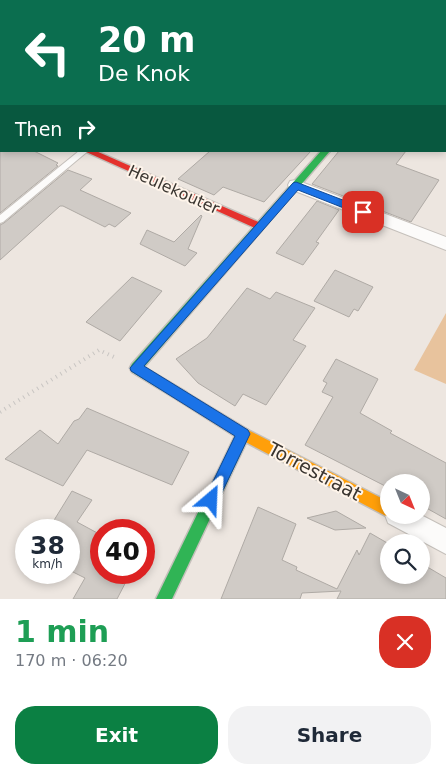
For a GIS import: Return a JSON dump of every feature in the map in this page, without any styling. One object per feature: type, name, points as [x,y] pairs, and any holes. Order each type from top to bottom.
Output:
[{"type":"street","name":"Heulekouter","points":[[90,152],[260,226]]},
{"type":"street","points":[[136,368],[325,152]]},
{"type":"street","points":[[296,186],[446,244]]},
{"type":"street","name":"Torrestraat","points":[[136,368],[243,434],[380,505]]},
{"type":"street","points":[[164,599],[243,434]]},
{"type":"street","points":[[413,524],[446,542]]},
{"type":"lane","points":[[0,220],[83,152]]},
{"type":"path","points":[[0,412],[99,350],[136,368]]},
{"type":"shaded area","points":[[446,313],[446,384],[414,370]]},
{"type":"building","points":[[0,152],[36,152],[58,163],[56,165],[58,166],[0,213]]},
{"type":"building","points":[[209,152],[310,152],[264,202],[223,187],[214,195],[178,179]]},
{"type":"building","points":[[338,152],[405,152],[396,164],[439,180],[411,222],[312,184]]},
{"type":"building","points":[[68,170],[92,179],[80,190],[131,213],[115,227],[109,224],[105,227],[60,206],[0,260],[0,225]]},
{"type":"building","points":[[317,201],[339,210],[316,242],[319,243],[303,265],[276,253]]},
{"type":"building","points":[[201,215],[188,249],[197,253],[185,266],[140,244],[147,230],[174,242]]},
{"type":"building","points":[[335,270],[373,287],[358,311],[354,309],[349,317],[314,301]]},
{"type":"building","points":[[132,277],[162,291],[120,341],[86,322]]},
{"type":"building","points":[[247,288],[270,299],[276,292],[315,308],[293,340],[306,346],[266,405],[243,394],[235,406],[198,383],[176,359],[207,338]]},
{"type":"building","points":[[336,359],[378,379],[360,413],[392,431],[390,433],[446,463],[446,519],[430,510],[430,474],[380,474],[380,483],[305,445],[333,397],[322,392],[327,383],[323,381]]},
{"type":"building","points":[[87,408],[189,452],[172,485],[87,450],[63,486],[5,459],[40,430],[58,444],[74,421],[79,419]]},
{"type":"building","points":[[72,491],[92,500],[79,519],[55,519]]},
{"type":"building","points":[[258,507],[296,524],[282,560],[297,567],[296,570],[337,589],[357,550],[359,555],[370,533],[380,539],[380,584],[430,584],[430,569],[446,578],[446,599],[337,599],[341,591],[302,593],[300,599],[221,599]]},
{"type":"building","points":[[336,511],[366,528],[335,530],[307,518]]},
{"type":"building","points":[[80,524],[90,529],[90,584],[125,584],[117,599],[73,599],[85,578],[80,576]]},
{"type":"traffic: fast","points":[[182,396],[136,368],[325,152]]},
{"type":"traffic: fast","points":[[164,599],[243,434]]},
{"type":"traffic: slow","points":[[182,396],[243,434],[380,505]]},
{"type":"traffic: jam","points":[[90,152],[259,226]]},
{"type":"route","points":[[211,500],[243,434],[136,368],[296,186],[363,212]]}]
